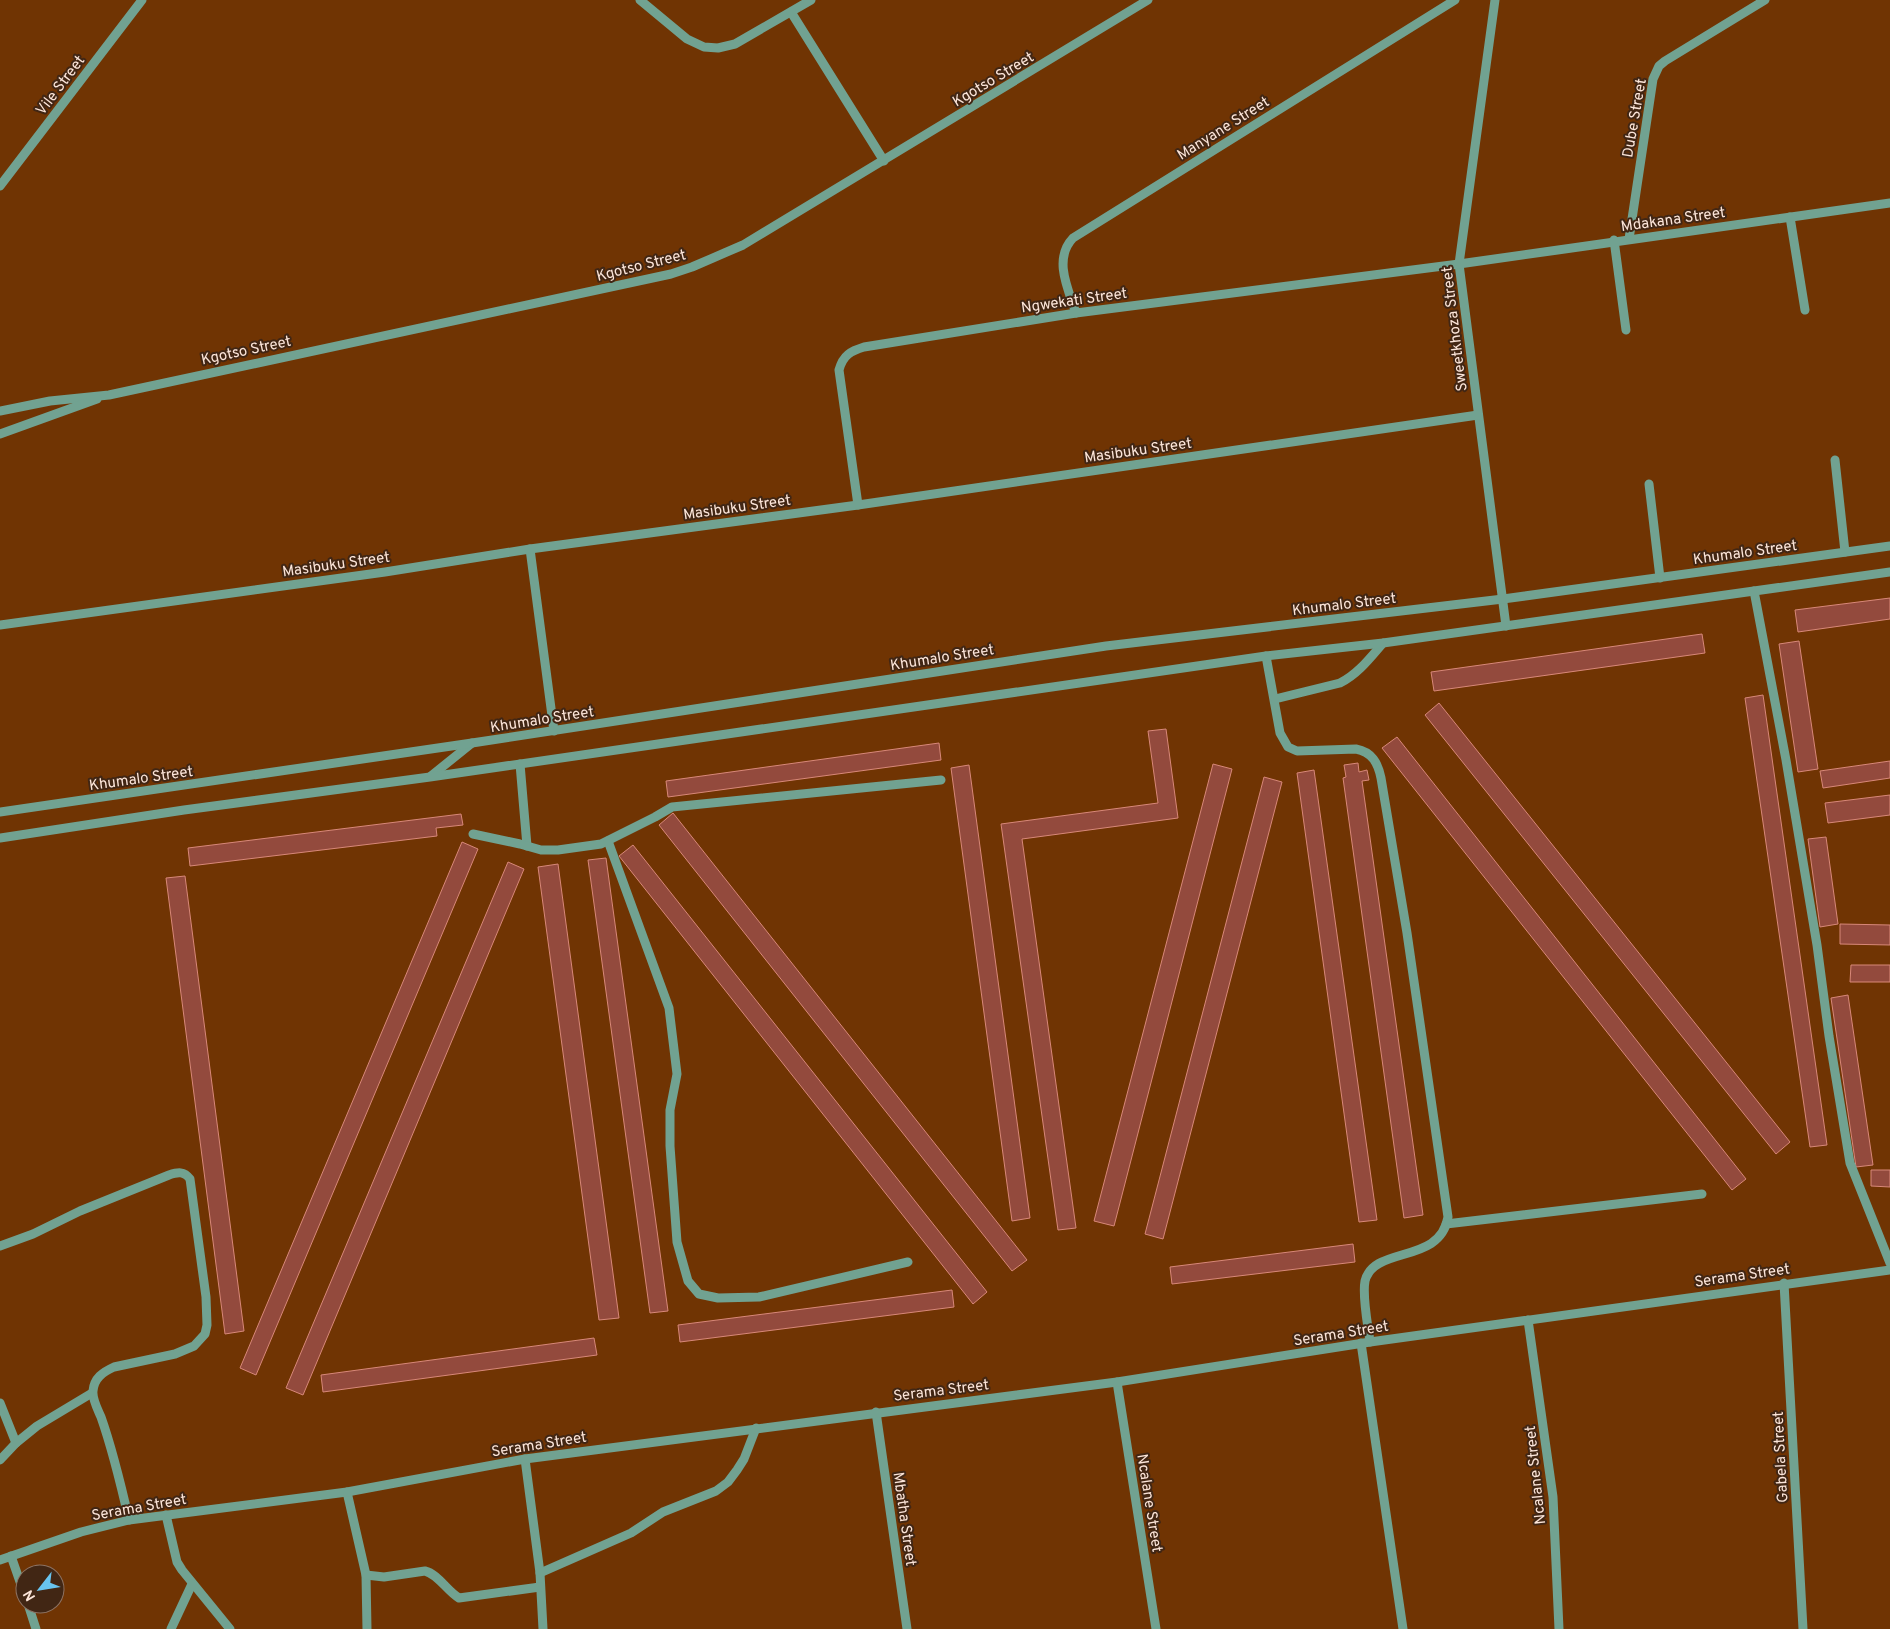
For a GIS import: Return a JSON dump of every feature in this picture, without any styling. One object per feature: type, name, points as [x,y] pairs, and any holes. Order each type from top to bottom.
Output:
[{"type":"street","name":"Vile Street","points":[[0,186],[142,0]]},
{"type":"street","points":[[640,0],[687,39],[704,47],[718,48],[735,44],[811,0]]},
{"type":"street","name":"Kgotso Street","points":[[0,411],[50,401],[109,394],[692,268],[743,246],[1148,0]]},
{"type":"street","name":"Manyane Street","points":[[1076,313],[1065,282],[1063,267],[1066,245],[1073,238],[1455,0]]},
{"type":"street","name":"Sweetkhoza Street","points":[[1495,0],[1459,264],[1506,626]]},
{"type":"street","name":"Dube Street","points":[[1629,238],[1653,79],[1659,66],[1675,54],[1764,0]]},
{"type":"street","points":[[791,12],[884,162]]},
{"type":"street","name":"Mdakana Street","points":[[1459,264],[1614,240],[1890,203]]},
{"type":"street","points":[[1790,217],[1805,310]]},
{"type":"street","points":[[1614,240],[1626,330]]},
{"type":"street","name":"Ngwekati Street","points":[[858,505],[840,380],[841,362],[848,353],[874,344],[1076,313],[1459,264]]},
{"type":"street","name":"Kgotso Street","points":[[0,434],[44,420],[109,394]]},
{"type":"street","name":"Masibuku Street","points":[[0,625],[384,572],[530,549],[858,505],[1478,415]]},
{"type":"street","points":[[1835,460],[1845,552]]},
{"type":"street","points":[[1649,484],[1660,578]]},
{"type":"street","name":"Khumalo Street","points":[[0,812],[554,731],[1106,646],[1503,600],[1890,546]]},
{"type":"street","points":[[530,549],[554,731]]},
{"type":"street","points":[[0,838],[184,810],[430,777],[1266,656],[1383,643],[1890,572]]},
{"type":"street","points":[[1754,591],[1786,760],[1814,926],[1850,1163],[1890,1263]]},
{"type":"street","points":[[1274,699],[1340,683],[1348,679],[1355,675],[1383,643]]},
{"type":"street","points":[[1266,656],[1280,733],[1288,747],[1297,751],[1364,750],[1370,754],[1379,768],[1407,933],[1448,1217],[1438,1239],[1429,1245],[1380,1263],[1367,1276],[1365,1291],[1365,1343],[1403,1629]]},
{"type":"street","points":[[430,777],[472,743]]},
{"type":"street","points":[[520,764],[526,846]]},
{"type":"street","points":[[473,834],[541,850],[558,850],[601,844],[672,807],[941,780]]},
{"type":"street","points":[[608,841],[669,1008],[677,1074],[670,1110],[670,1146],[677,1242],[688,1281],[699,1294],[718,1298],[759,1297],[908,1262]]},
{"type":"street","points":[[0,1246],[33,1234],[80,1210],[169,1175],[178,1172],[190,1179],[206,1297],[207,1325],[205,1334],[194,1346],[175,1354],[114,1367],[105,1371],[99,1375],[92,1393],[113,1449],[129,1520]]},
{"type":"street","points":[[1446,1224],[1702,1194]]},
{"type":"street","name":"Serama Street","points":[[0,1560],[81,1532],[129,1520],[347,1492],[525,1459],[1117,1382],[1365,1343],[1784,1283],[1890,1270]]},
{"type":"street","name":"Gabela Street","points":[[1784,1283],[1803,1629]]},
{"type":"street","name":"Ncalane Street","points":[[1528,1320],[1553,1497],[1559,1629]]},
{"type":"street","name":"Ncalane Street","points":[[1117,1382],[1156,1629]]},
{"type":"street","points":[[0,1460],[16,1443],[37,1426],[92,1393]]},
{"type":"street","points":[[0,1403],[16,1443]]},
{"type":"street","name":"Mbatha Street","points":[[876,1412],[907,1629]]},
{"type":"street","points":[[540,1573],[630,1533],[663,1512],[716,1491],[728,1482],[744,1459],[756,1428]]},
{"type":"street","points":[[525,1459],[540,1573],[543,1629]]},
{"type":"street","points":[[347,1492],[366,1575],[367,1629]]},
{"type":"street","points":[[166,1515],[178,1562],[192,1584],[200,1591],[230,1629]]},
{"type":"street","points":[[11,1556],[15,1567]]},
{"type":"street","points":[[366,1575],[384,1577],[424,1571],[431,1573],[459,1598],[540,1587]]},
{"type":"street","points":[[171,1629],[192,1584]]},
{"type":"street","points":[[31,1614],[36,1629]]},
{"type":"building","points":[[1890,598],[1890,619],[1798,632],[1795,610]]},
{"type":"building","points":[[1702,634],[1705,653],[1434,691],[1431,672]]},
{"type":"building","points":[[1799,641],[1818,769],[1798,772],[1779,644]]},
{"type":"building","points":[[1763,695],[1827,1145],[1810,1147],[1745,698]]},
{"type":"building","points":[[1439,703],[1790,1142],[1776,1154],[1425,715]]},
{"type":"building","points":[[1166,729],[1178,818],[1022,839],[1076,1228],[1058,1230],[1001,824],[1158,803],[1148,731]]},
{"type":"building","points":[[1397,737],[1746,1179],[1732,1190],[1382,748]]},
{"type":"building","points":[[939,743],[941,760],[668,797],[666,781]]},
{"type":"building","points":[[1890,761],[1890,778],[1823,788],[1820,771]]},
{"type":"building","points":[[1358,763],[1359,772],[1367,770],[1369,780],[1362,781],[1423,1215],[1404,1218],[1343,778],[1346,777],[1344,765]]},
{"type":"building","points":[[1213,764],[1232,769],[1114,1226],[1094,1221]]},
{"type":"building","points":[[969,765],[1030,1218],[1012,1221],[951,768]]},
{"type":"building","points":[[1314,770],[1377,1220],[1359,1222],[1297,773]]},
{"type":"building","points":[[1264,777],[1282,782],[1163,1239],[1145,1234]]},
{"type":"building","points":[[1890,795],[1890,815],[1828,823],[1825,803]]},
{"type":"building","points":[[673,813],[1027,1260],[1012,1271],[659,825]]},
{"type":"building","points":[[461,814],[463,825],[436,828],[437,836],[190,866],[188,848]]},
{"type":"building","points":[[1826,837],[1838,924],[1820,927],[1808,839]]},
{"type":"building","points":[[462,842],[478,849],[256,1375],[240,1368]]},
{"type":"building","points":[[633,845],[987,1292],[973,1304],[619,856]]},
{"type":"building","points":[[606,858],[668,1311],[650,1313],[588,860]]},
{"type":"building","points":[[508,862],[524,869],[303,1395],[286,1388]]},
{"type":"building","points":[[558,864],[619,1318],[599,1320],[538,867]]},
{"type":"building","points":[[185,876],[244,1331],[225,1334],[166,878]]},
{"type":"building","points":[[1840,924],[1890,925],[1890,945],[1840,944]]},
{"type":"building","points":[[1851,965],[1890,965],[1890,982],[1850,982]]},
{"type":"building","points":[[1848,995],[1873,1165],[1856,1167],[1831,998]]},
{"type":"building","points":[[1871,1170],[1890,1170],[1890,1187],[1871,1186]]},
{"type":"building","points":[[1353,1244],[1355,1262],[1172,1284],[1170,1267]]},
{"type":"building","points":[[952,1290],[954,1307],[680,1342],[678,1325]]},
{"type":"building","points":[[594,1338],[597,1355],[323,1392],[321,1375]]}]
